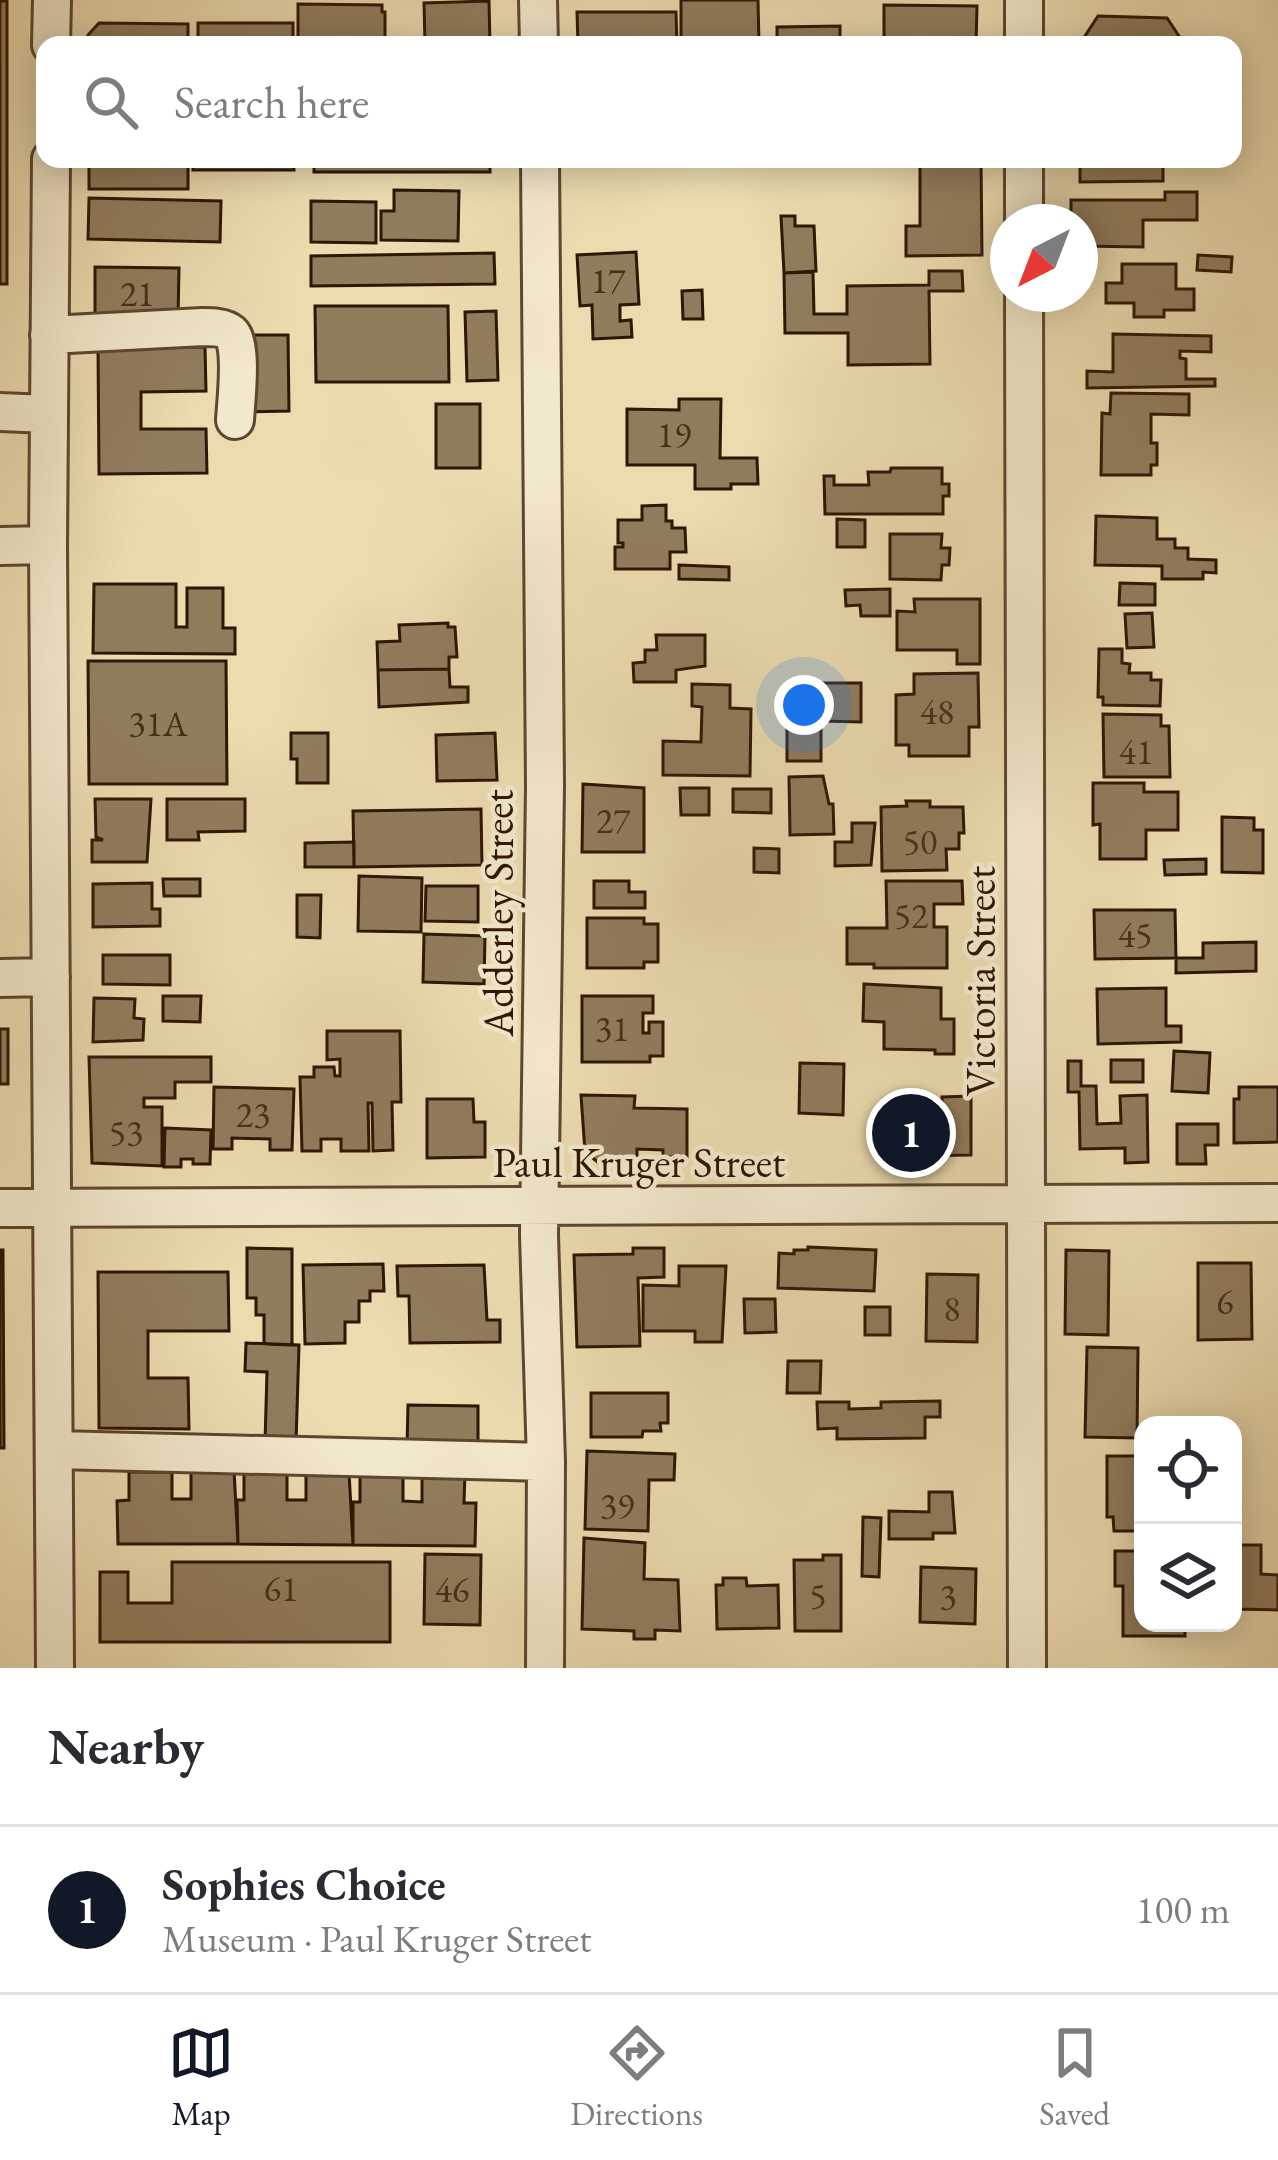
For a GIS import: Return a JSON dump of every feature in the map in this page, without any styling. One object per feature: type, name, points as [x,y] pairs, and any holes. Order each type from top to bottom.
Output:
[{"type":"street","points":[[51,36],[52,0]]},
{"type":"street","points":[[538,0],[539,36]]},
{"type":"street","points":[[1024,0],[1024,36]]},
{"type":"street","points":[[51,168],[48,545],[56,1668]]},
{"type":"street","name":"Adderley Street","points":[[540,168],[545,1668]]},
{"type":"street","points":[[1024,168],[1024,204]]},
{"type":"street","name":"Victoria Street","points":[[1024,312],[1028,1668]]},
{"type":"street","points":[[50,335],[202,327],[226,330],[236,340],[235,420]]},
{"type":"street","points":[[0,412],[48,414]]},
{"type":"street","points":[[0,546],[48,545]]},
{"type":"street","points":[[0,978],[51,977]]},
{"type":"street","name":"Paul Kruger Street","points":[[0,1208],[1278,1203]]},
{"type":"street","points":[[56,1450],[546,1462]]},
{"type":"building","points":[[681,0],[758,0],[759,36],[681,36]]},
{"type":"building","points":[[0,1],[7,1],[7,284],[0,284]]},
{"type":"building","points":[[489,1],[490,36],[425,36],[424,3]]},
{"type":"building","points":[[298,4],[382,5],[385,12],[385,36],[298,36]]},
{"type":"building","points":[[884,5],[977,6],[976,36],[884,36]]},
{"type":"building","points":[[577,12],[676,12],[677,36],[578,36]]},
{"type":"building","points":[[1098,16],[1167,18],[1179,36],[1085,36]]},
{"type":"building","points":[[99,23],[188,24],[188,36],[88,35]]},
{"type":"building","points":[[198,23],[293,23],[293,36],[198,36]]},
{"type":"building","points":[[840,26],[840,36],[777,36],[777,27]]},
{"type":"building","points":[[89,168],[188,168],[188,189],[89,189]]},
{"type":"building","points":[[294,168],[294,170],[193,170]]},
{"type":"building","points":[[314,168],[490,168],[490,172],[314,172]]},
{"type":"building","points":[[920,168],[981,168],[982,255],[906,256],[906,226],[920,226]]},
{"type":"building","points":[[1080,168],[1163,168],[1163,181],[1080,182]]},
{"type":"building","points":[[394,190],[459,191],[458,241],[381,240],[381,211],[394,211]]},
{"type":"building","points":[[1165,192],[1197,192],[1197,220],[1143,220],[1143,247],[1098,246],[1098,204],[1071,204],[1071,200],[1165,200]]},
{"type":"building","points":[[89,198],[221,201],[220,242],[88,239]]},
{"type":"building","points":[[311,201],[376,202],[376,243],[311,242]]},
{"type":"building","points":[[781,216],[795,216],[795,226],[814,226],[816,271],[784,273]]},
{"type":"building","points":[[636,252],[639,304],[620,305],[620,321],[631,320],[632,337],[593,339],[592,305],[580,306],[577,255]]},
{"type":"building","points":[[494,253],[495,284],[311,286],[311,256]]},
{"type":"building","points":[[1198,255],[1232,257],[1231,272],[1197,270]]},
{"type":"building","points":[[1122,264],[1176,264],[1176,289],[1194,289],[1194,310],[1134,317],[1134,303],[1106,303],[1106,283],[1122,283]]},
{"type":"building","points":[[95,267],[179,268],[178,318],[95,317]]},
{"type":"building","points":[[929,271],[962,271],[963,291],[929,291],[930,364],[848,365],[848,333],[785,333],[784,273],[813,272],[814,314],[847,314],[847,286],[929,285]]},
{"type":"building","points":[[702,290],[703,319],[683,319],[682,291]]},
{"type":"building","points":[[315,306],[448,306],[449,382],[316,382]]},
{"type":"building","points":[[496,311],[498,380],[467,381],[465,312]]},
{"type":"building","points":[[1113,334],[1211,336],[1211,352],[1180,351],[1180,358],[1186,359],[1186,379],[1215,379],[1215,386],[1087,388],[1087,371],[1113,372]]},
{"type":"building","points":[[247,335],[288,335],[289,411],[248,412]]},
{"type":"building","points":[[98,347],[205,347],[206,391],[141,392],[141,429],[206,429],[207,473],[99,474]]},
{"type":"building","points":[[1111,393],[1189,394],[1189,415],[1151,414],[1157,465],[1151,465],[1151,475],[1101,475],[1102,413],[1110,414]]},
{"type":"building","points":[[679,399],[721,399],[720,458],[757,458],[758,484],[695,489],[695,465],[627,465],[627,409],[679,410]]},
{"type":"building","points":[[436,404],[480,404],[480,468],[436,468]]},
{"type":"building","points":[[891,468],[942,468],[942,484],[949,484],[943,514],[825,514],[824,476],[834,476],[834,485],[869,485],[868,472],[890,472]]},
{"type":"building","points":[[666,505],[666,521],[672,521],[672,528],[685,528],[686,552],[670,552],[670,569],[615,569],[615,547],[623,547],[618,543],[618,520],[642,520],[642,506]]},
{"type":"building","points":[[1096,516],[1157,518],[1157,539],[1175,539],[1175,548],[1188,548],[1188,559],[1216,560],[1216,573],[1203,572],[1203,579],[1162,579],[1162,566],[1095,565]]},
{"type":"building","points":[[837,519],[865,520],[865,547],[837,547]]},
{"type":"building","points":[[890,534],[942,534],[941,548],[950,548],[949,565],[942,565],[941,580],[890,579]]},
{"type":"building","points":[[679,565],[729,567],[729,580],[679,579]]},
{"type":"building","points":[[1120,583],[1155,584],[1155,605],[1119,605]]},
{"type":"building","points":[[94,584],[176,584],[176,627],[187,627],[187,588],[223,588],[223,628],[235,628],[235,654],[93,653]]},
{"type":"building","points":[[890,589],[890,616],[861,616],[860,605],[846,606],[845,590]]},
{"type":"building","points":[[914,599],[980,599],[980,664],[957,664],[957,650],[897,650],[897,611],[915,612]]},
{"type":"building","points":[[1152,613],[1154,647],[1127,648],[1125,614]]},
{"type":"building","points":[[448,623],[455,627],[457,657],[449,657],[449,669],[378,670],[377,642],[400,641],[399,625]]},
{"type":"building","points":[[656,635],[705,635],[705,666],[676,670],[676,682],[634,682],[633,663],[645,662],[645,650],[657,650]]},
{"type":"building","points":[[1099,649],[1122,649],[1122,663],[1130,664],[1129,673],[1151,673],[1151,680],[1161,680],[1160,706],[1103,705],[1103,697],[1098,697]]},
{"type":"building","points":[[88,661],[226,661],[227,784],[89,784]]},
{"type":"building","points":[[449,669],[450,687],[468,687],[468,702],[379,707],[378,670]]},
{"type":"building","points":[[978,673],[979,727],[969,727],[969,756],[909,756],[909,745],[896,745],[896,695],[914,694],[914,674]]},
{"type":"building","points":[[787,683],[861,683],[861,722],[821,721],[821,761],[787,761]]},
{"type":"building","points":[[692,684],[730,685],[730,708],[751,709],[750,776],[663,775],[663,741],[701,742],[702,707],[692,706]]},
{"type":"building","points":[[1103,714],[1161,715],[1161,726],[1169,726],[1170,777],[1104,777]]},
{"type":"building","points":[[291,733],[328,733],[328,783],[297,783]]},
{"type":"building","points":[[495,733],[497,780],[437,781],[436,735]]},
{"type":"building","points":[[823,776],[829,804],[833,804],[834,834],[790,835],[789,777]]},
{"type":"building","points":[[1093,783],[1144,783],[1144,792],[1178,792],[1178,830],[1146,830],[1146,859],[1100,859],[1100,824],[1093,825]]},
{"type":"building","points":[[583,784],[644,788],[644,852],[582,852]]},
{"type":"building","points":[[680,788],[709,788],[709,815],[681,815]]},
{"type":"building","points":[[733,789],[771,789],[771,813],[733,812]]},
{"type":"building","points":[[95,799],[151,799],[147,862],[92,862],[92,840],[103,840],[96,837]]},
{"type":"building","points":[[167,799],[245,799],[245,831],[198,832],[199,840],[167,840]]},
{"type":"building","points":[[906,801],[963,807],[964,833],[959,833],[959,849],[946,849],[947,870],[882,871],[881,807],[907,806]]},
{"type":"building","points":[[481,809],[482,865],[354,867],[353,811]]},
{"type":"building","points":[[1222,817],[1254,818],[1254,830],[1263,830],[1263,873],[1222,872]]},
{"type":"building","points":[[852,823],[875,823],[871,865],[835,866],[835,842],[852,842]]},
{"type":"building","points":[[354,842],[354,867],[305,867],[305,843]]},
{"type":"building","points":[[754,848],[779,849],[779,873],[754,872]]},
{"type":"building","points":[[1206,859],[1206,874],[1165,875],[1164,860]]},
{"type":"building","points":[[359,876],[422,878],[421,932],[358,931]]},
{"type":"building","points":[[163,879],[200,879],[200,896],[164,896]]},
{"type":"building","points":[[594,881],[629,881],[629,892],[645,892],[645,908],[594,908]]},
{"type":"building","points":[[886,881],[962,881],[963,904],[934,904],[934,927],[947,927],[947,968],[847,964],[847,928],[887,928]]},
{"type":"building","points":[[152,883],[152,909],[160,909],[160,926],[93,927],[93,884]]},
{"type":"building","points":[[426,886],[478,886],[478,922],[425,921]]},
{"type":"building","points":[[297,895],[321,895],[320,938],[297,937]]},
{"type":"building","points":[[1094,910],[1175,910],[1176,958],[1095,959]]},
{"type":"building","points":[[587,918],[644,918],[644,924],[658,924],[658,962],[644,962],[644,968],[587,968]]},
{"type":"building","points":[[424,934],[485,936],[484,984],[423,982]]},
{"type":"building","points":[[1256,942],[1256,971],[1176,973],[1176,958],[1203,958],[1203,943]]},
{"type":"building","points":[[103,955],[170,955],[170,985],[103,984]]},
{"type":"building","points":[[864,984],[941,988],[941,1019],[954,1019],[954,1054],[884,1049],[884,1022],[863,1021]]},
{"type":"building","points":[[1166,988],[1166,1026],[1181,1026],[1181,1042],[1098,1044],[1097,989]]},
{"type":"building","points":[[163,996],[201,996],[200,1022],[163,1021]]},
{"type":"building","points":[[582,996],[653,996],[653,1013],[643,1013],[643,1033],[649,1033],[649,1022],[663,1022],[663,1056],[650,1056],[650,1062],[582,1062]]},
{"type":"building","points":[[94,998],[135,999],[134,1018],[144,1019],[143,1040],[93,1042]]},
{"type":"building","points":[[0,1029],[8,1029],[8,1084],[0,1084]]},
{"type":"building","points":[[327,1031],[400,1031],[401,1102],[392,1102],[393,1150],[373,1151],[372,1103],[368,1103],[369,1151],[341,1151],[341,1139],[321,1139],[321,1151],[302,1151],[300,1077],[314,1077],[314,1067],[334,1067],[335,1076],[340,1076],[340,1059],[327,1060]]},
{"type":"building","points":[[1174,1051],[1210,1053],[1208,1093],[1172,1091]]},
{"type":"building","points":[[89,1057],[211,1057],[211,1082],[175,1082],[175,1098],[144,1098],[144,1107],[162,1107],[162,1166],[92,1163]]},
{"type":"building","points":[[1111,1060],[1143,1060],[1143,1082],[1111,1082]]},
{"type":"building","points":[[1068,1061],[1081,1061],[1081,1086],[1096,1086],[1097,1124],[1121,1123],[1120,1096],[1147,1095],[1148,1162],[1125,1163],[1125,1148],[1080,1149],[1079,1092],[1068,1092]]},
{"type":"building","points":[[800,1063],[844,1064],[843,1115],[799,1113]]},
{"type":"building","points":[[214,1087],[294,1089],[292,1150],[270,1150],[270,1139],[232,1138],[232,1149],[213,1149]]},
{"type":"building","points":[[1239,1087],[1278,1087],[1278,1142],[1234,1143],[1234,1099],[1239,1099]]},
{"type":"building","points":[[581,1095],[635,1096],[634,1108],[687,1109],[687,1157],[663,1157],[663,1150],[637,1149],[637,1164],[599,1163],[585,1152]]},
{"type":"building","points":[[971,1096],[971,1155],[903,1156],[903,1145],[873,1145],[873,1116],[884,1116],[884,1099],[935,1098],[935,1105],[942,1105],[942,1097]]},
{"type":"building","points":[[427,1099],[473,1099],[474,1122],[485,1122],[485,1157],[427,1158]]},
{"type":"building","points":[[1177,1124],[1218,1124],[1218,1145],[1205,1145],[1206,1164],[1177,1164]]},
{"type":"building","points":[[165,1128],[211,1130],[210,1164],[181,1159],[181,1167],[164,1167]]},
{"type":"building","points":[[808,1247],[876,1250],[874,1291],[778,1288],[779,1253],[794,1254]]},
{"type":"building","points":[[247,1248],[292,1249],[292,1345],[264,1344],[264,1315],[256,1315],[256,1298],[247,1298]]},
{"type":"building","points":[[633,1248],[664,1248],[664,1277],[638,1278],[640,1346],[577,1347],[574,1255],[633,1254]]},
{"type":"building","points":[[3,1250],[4,1448],[0,1448]]},
{"type":"building","points":[[1066,1250],[1109,1251],[1108,1335],[1065,1334]]},
{"type":"building","points":[[1198,1263],[1251,1263],[1252,1339],[1198,1340]]},
{"type":"building","points":[[383,1264],[384,1291],[370,1291],[370,1301],[359,1301],[359,1322],[345,1322],[345,1343],[305,1344],[303,1265]]},
{"type":"building","points":[[484,1265],[487,1320],[500,1320],[500,1342],[410,1343],[409,1296],[398,1296],[397,1266]]},
{"type":"building","points":[[679,1266],[726,1266],[722,1342],[695,1342],[695,1331],[643,1331],[643,1285],[679,1286]]},
{"type":"building","points":[[98,1272],[228,1272],[229,1331],[148,1331],[148,1378],[188,1378],[189,1429],[99,1428]]},
{"type":"building","points":[[927,1274],[978,1275],[977,1342],[926,1341]]},
{"type":"building","points":[[744,1299],[775,1299],[776,1332],[745,1333]]},
{"type":"building","points":[[865,1307],[890,1307],[890,1335],[865,1335]]},
{"type":"building","points":[[246,1343],[299,1345],[296,1443],[265,1442],[267,1372],[245,1371]]},
{"type":"building","points":[[1087,1347],[1138,1348],[1134,1438],[1085,1437]]},
{"type":"building","points":[[788,1361],[821,1361],[820,1393],[787,1393]]},
{"type":"building","points":[[591,1393],[668,1393],[668,1423],[660,1423],[661,1431],[643,1431],[642,1437],[591,1437]]},
{"type":"building","points":[[940,1401],[940,1417],[925,1417],[925,1438],[837,1439],[837,1428],[818,1429],[817,1402],[849,1402],[849,1409],[881,1408],[881,1402]]},
{"type":"building","points":[[408,1405],[478,1406],[478,1446],[407,1446]]},
{"type":"building","points":[[587,1451],[675,1454],[674,1480],[649,1480],[648,1531],[585,1529]]},
{"type":"building","points":[[1107,1456],[1134,1456],[1134,1531],[1114,1531],[1113,1517],[1107,1517]]},
{"type":"building","points":[[234,1470],[238,1544],[118,1544],[117,1501],[129,1500],[129,1472],[172,1472],[172,1499],[191,1499],[191,1471]]},
{"type":"building","points":[[306,1471],[349,1472],[353,1545],[238,1544],[237,1500],[244,1500],[244,1473],[287,1473],[287,1500],[306,1500]]},
{"type":"building","points":[[422,1473],[465,1473],[464,1503],[476,1503],[475,1546],[353,1545],[353,1502],[360,1502],[360,1474],[403,1475],[403,1501],[422,1502]]},
{"type":"building","points":[[929,1492],[952,1492],[955,1533],[933,1533],[933,1539],[889,1539],[889,1511],[929,1512]]},
{"type":"building","points":[[863,1517],[881,1518],[879,1577],[862,1576]]},
{"type":"building","points":[[584,1538],[645,1543],[644,1579],[678,1580],[680,1631],[655,1630],[655,1639],[634,1639],[634,1631],[582,1629]]},
{"type":"building","points":[[1242,1545],[1261,1545],[1261,1574],[1278,1575],[1278,1610],[1242,1609]]},
{"type":"building","points":[[1115,1551],[1134,1551],[1134,1632],[1185,1632],[1185,1636],[1123,1636],[1123,1586],[1115,1586]]},
{"type":"building","points":[[425,1554],[481,1555],[480,1625],[424,1624]]},
{"type":"building","points":[[823,1555],[841,1555],[841,1631],[795,1631],[794,1560],[823,1560]]},
{"type":"building","points":[[172,1562],[390,1562],[390,1642],[100,1642],[100,1572],[128,1572],[128,1603],[172,1603]]},
{"type":"building","points":[[921,1567],[976,1569],[975,1624],[920,1622]]},
{"type":"building","points":[[723,1578],[746,1578],[747,1586],[778,1585],[779,1628],[717,1629],[716,1585],[723,1585]]},
{"type":"place","name":"Sophies Choice","points":[[911,1133]]}]
